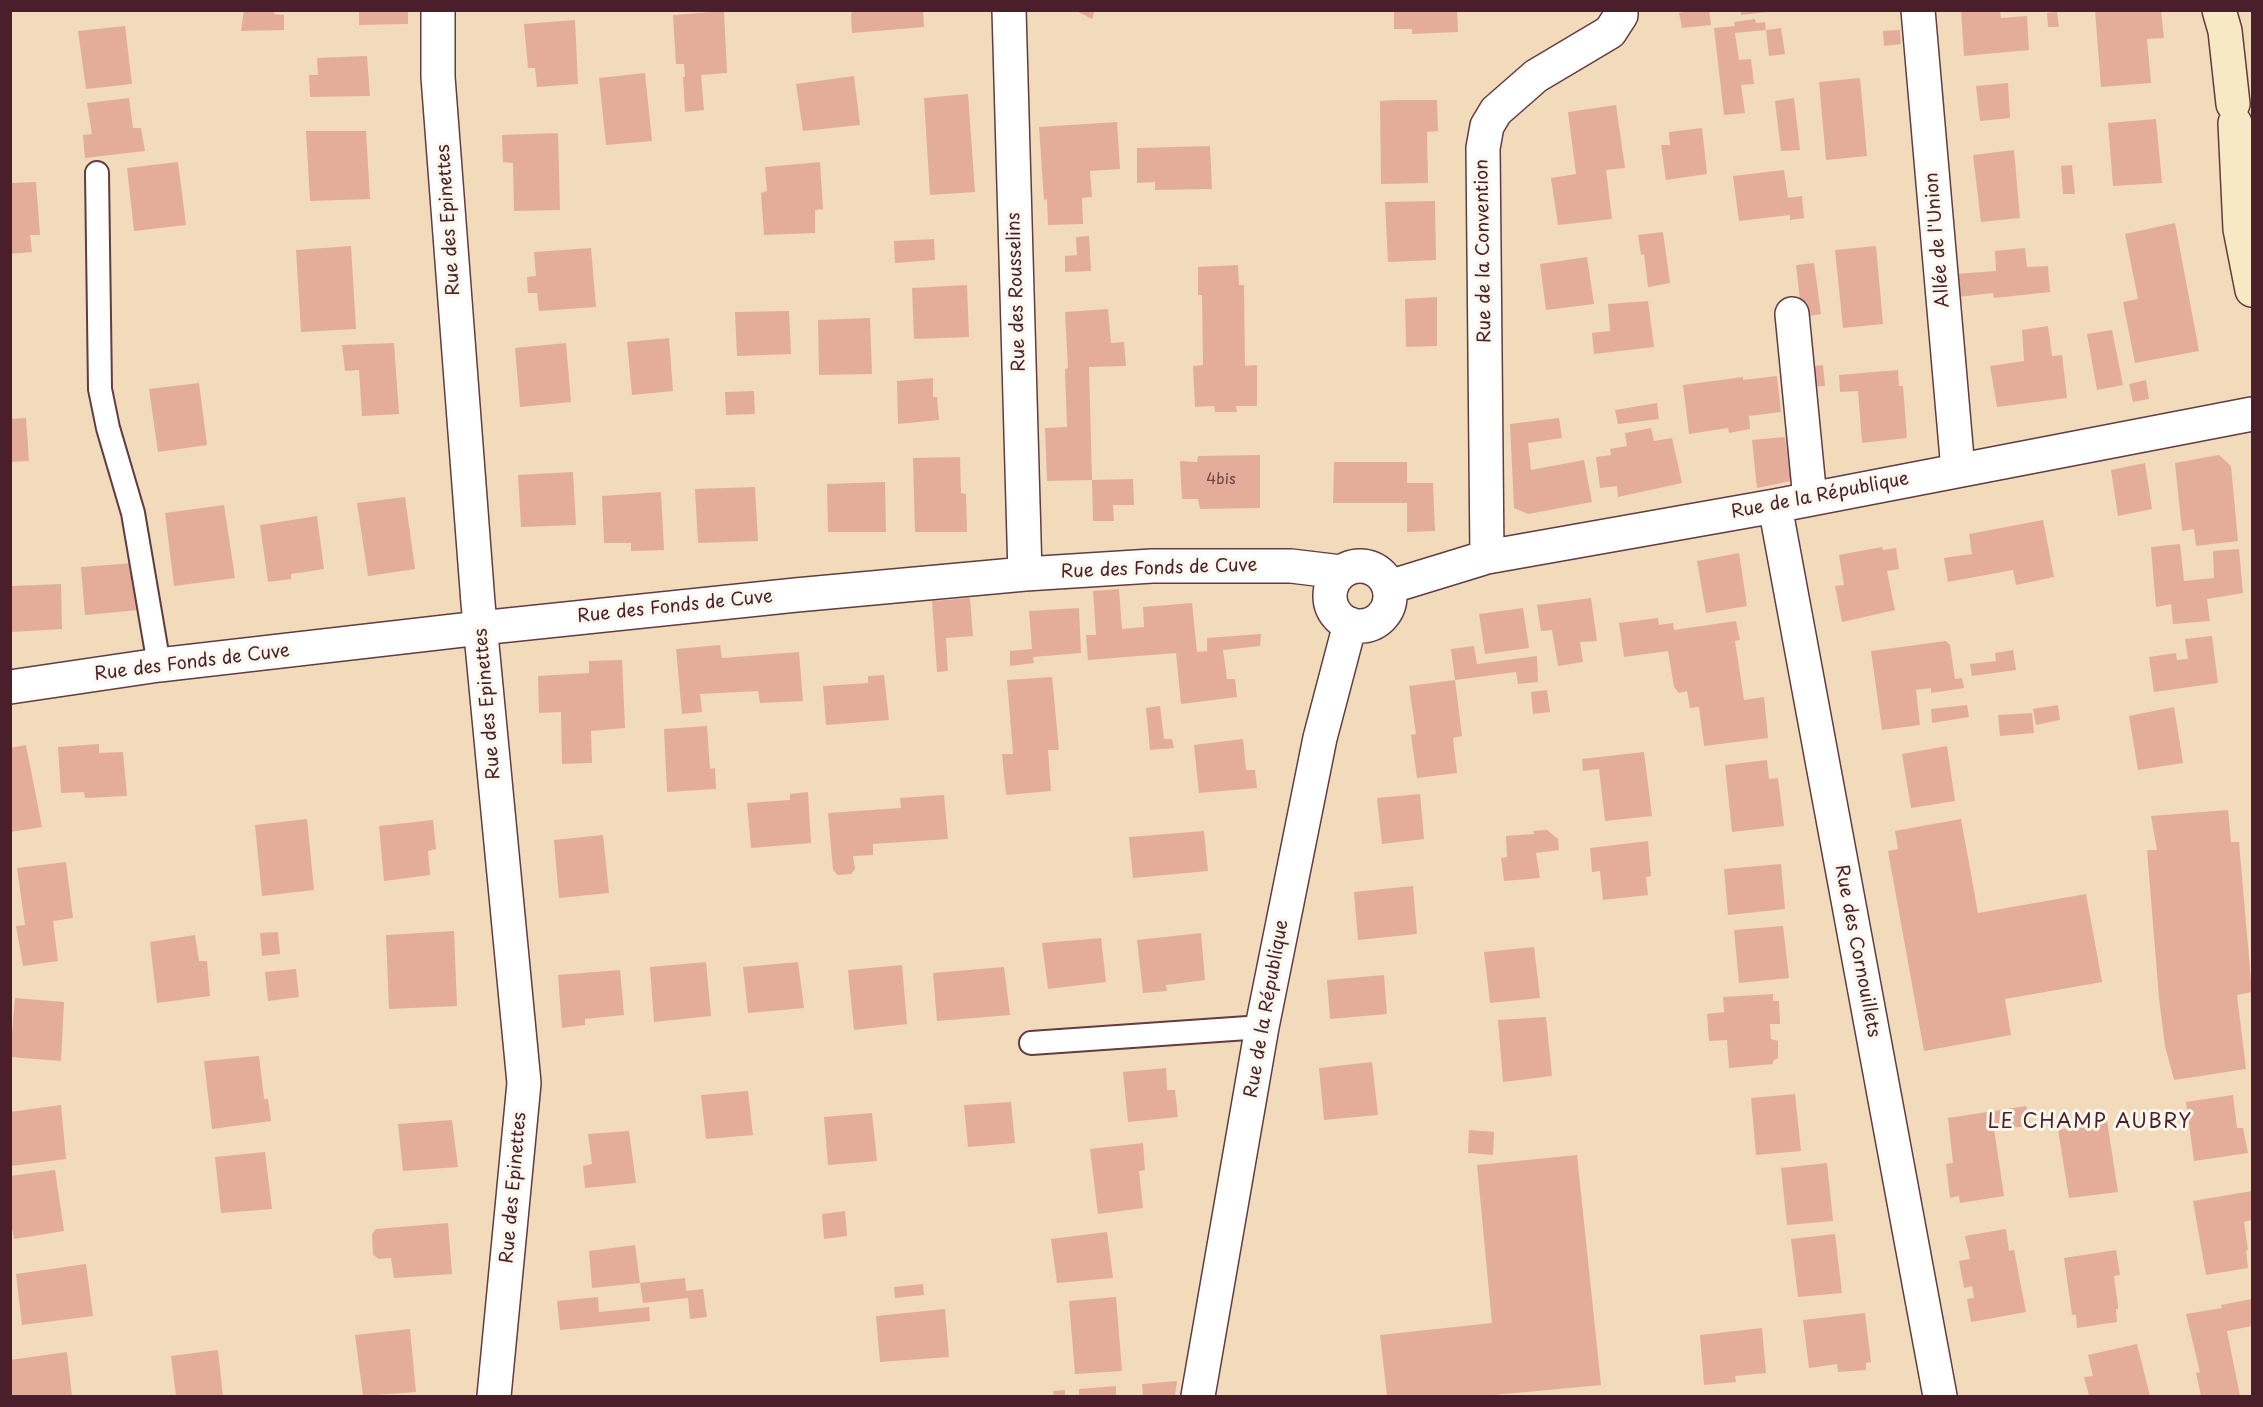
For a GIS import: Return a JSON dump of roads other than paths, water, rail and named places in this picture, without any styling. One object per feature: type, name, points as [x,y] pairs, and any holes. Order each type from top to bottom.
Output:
[{"type":"main road","points":[[2219,10],[2243,112],[2240,229],[2253,290]]},
{"type":"street","name":"Rue des Epinettes","points":[[438,10],[438,76],[480,628],[524,1083],[494,1396]]},
{"type":"street","name":"Rue des Rousselins","points":[[1009,10],[1024,574]]},
{"type":"street","name":"Rue de la Convention","points":[[1487,558],[1483,160],[1486,126],[1496,111],[1536,76],[1610,32],[1621,15],[1621,10]]},
{"type":"street","name":"Allée de l'Union","points":[[1918,10],[1958,470]]},
{"type":"street","points":[[1792,314],[1810,499]]},
{"type":"street","name":"Rue de la République","points":[[1389,587],[1487,558],[1775,506],[2253,414]]},
{"type":"street","name":"Rue des Cornouillets","points":[[1775,506],[1940,1396]]},
{"type":"street","name":"Rue des Fonds de Cuve","points":[[10,687],[159,665],[480,628],[1024,574],[1152,566],[1291,566],[1341,572]]},
{"type":"street","points":[[1350,567],[1369,567],[1378,571],[1389,587],[1391,596],[1384,614],[1368,625],[1350,624],[1341,619],[1331,601],[1334,580],[1350,567]]},
{"type":"street","name":"Rue de la République","points":[[1198,1396],[1262,1027],[1320,738],[1350,624]]},
{"type":"lane","points":[[98,173],[100,388],[108,428],[133,513],[159,665]]},
{"type":"lane","points":[[1031,1042],[1262,1027]]},
{"type":"district","name":"LE CHAMP AUBRY","points":[[2090,1122]]}]
